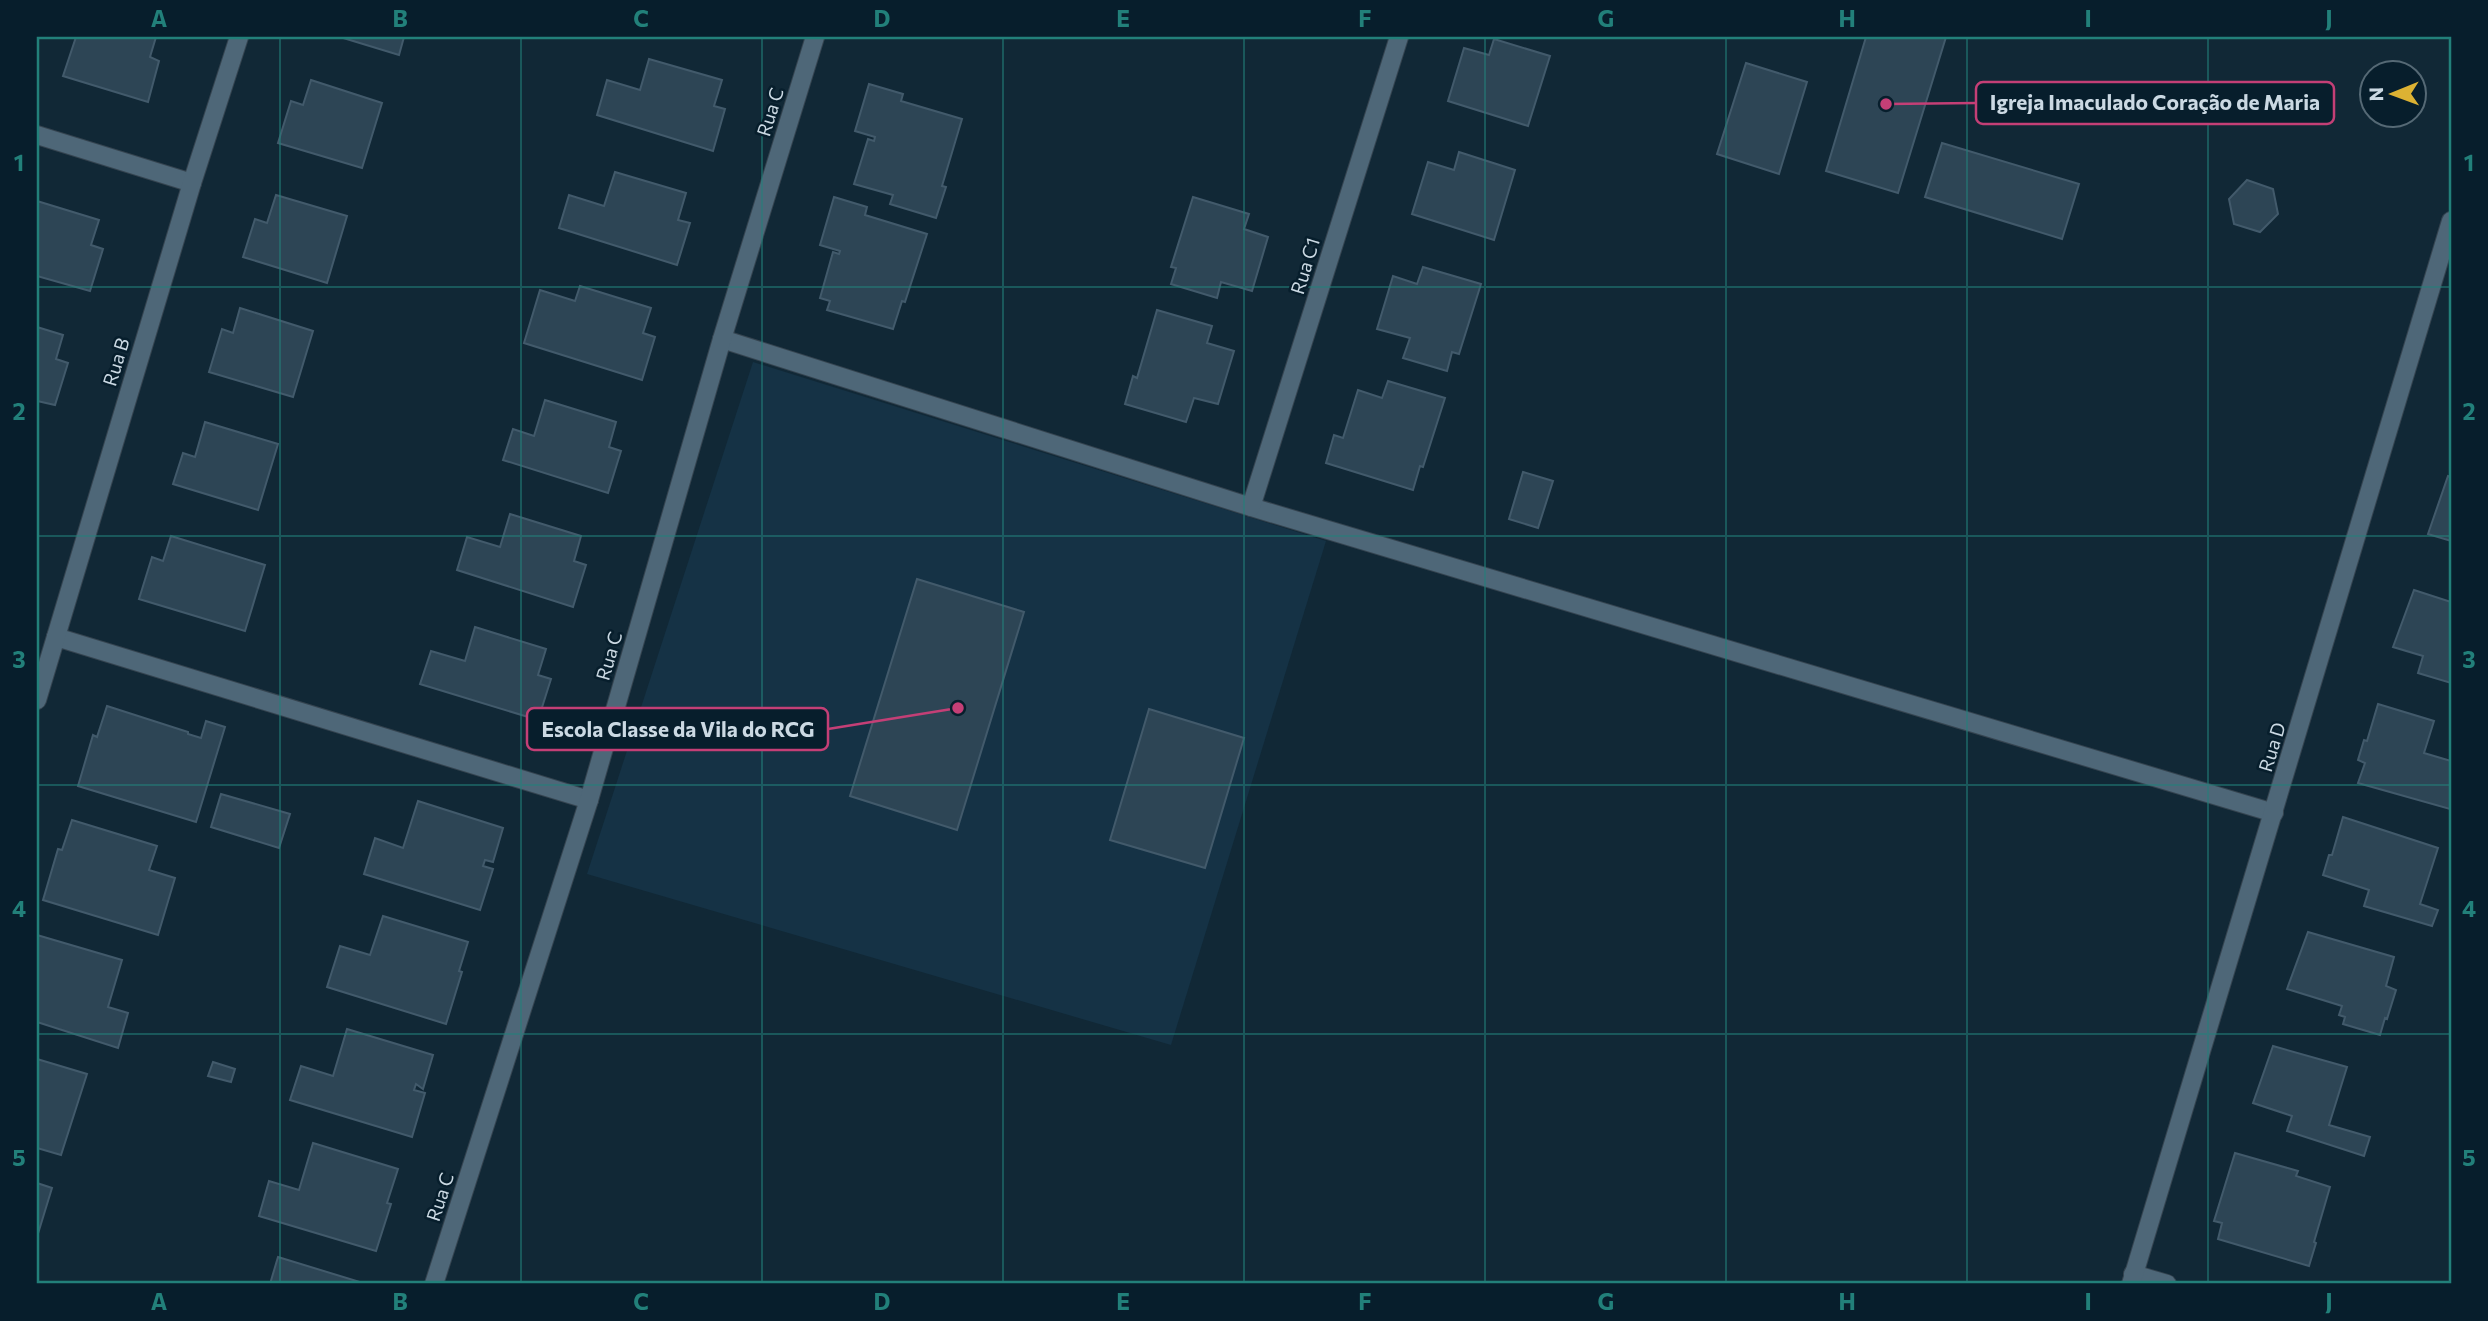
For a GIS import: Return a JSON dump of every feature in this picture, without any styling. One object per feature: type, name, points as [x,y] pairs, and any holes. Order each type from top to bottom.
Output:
[{"type":"street","name":"Rua B","points":[[37,700],[192,183],[239,37]]},
{"type":"street","name":"Rua C","points":[[434,1284],[589,800],[722,340],[815,37]]},
{"type":"street","name":"Rua C1","points":[[1251,507],[1399,37]]},
{"type":"street","points":[[37,135],[192,183]]},
{"type":"street","name":"Rua D","points":[[2132,1279],[2451,221]]},
{"type":"street","points":[[722,340],[1251,507],[2274,813]]},
{"type":"street","points":[[56,637],[589,800]]},
{"type":"street","points":[[2132,1279],[2167,1284]]},
{"type":"shaded area","points":[[753,362],[1326,541],[1171,1045],[587,874]]},
{"type":"building","points":[[76,37],[156,37],[150,57],[159,61],[148,102],[63,76]]},
{"type":"building","points":[[340,37],[404,37],[399,55]]},
{"type":"building","points":[[1866,37],[1946,37],[1898,193],[1826,171]]},
{"type":"building","points":[[1494,39],[1550,56],[1528,126],[1448,101],[1464,48],[1489,55]]},
{"type":"building","points":[[649,59],[722,80],[714,106],[725,109],[713,151],[597,115],[607,80],[640,90]]},
{"type":"building","points":[[1746,63],[1807,82],[1779,174],[1717,154]]},
{"type":"building","points":[[311,80],[382,103],[362,168],[278,143],[291,101],[303,105]]},
{"type":"building","points":[[869,84],[903,94],[901,101],[962,119],[942,186],[946,187],[936,218],[890,204],[893,195],[854,184],[868,139],[874,141],[875,137],[855,131]]},
{"type":"building","points":[[1942,143],[2079,184],[2062,239],[1925,197]]},
{"type":"building","points":[[1459,152],[1515,170],[1494,240],[1412,214],[1428,162],[1454,170]]},
{"type":"building","points":[[615,172],[686,193],[678,220],[690,223],[677,265],[559,228],[569,195],[604,206]]},
{"type":"building","points":[[2247,180],[2273,189],[2278,214],[2260,232],[2234,224],[2229,199]]},
{"type":"building","points":[[276,195],[347,216],[327,283],[243,257],[255,219],[267,223]]},
{"type":"building","points":[[834,197],[867,207],[865,215],[927,234],[905,302],[902,301],[893,329],[827,310],[830,301],[820,298],[833,252],[839,254],[840,251],[820,245]]},
{"type":"building","points":[[1193,197],[1249,214],[1244,229],[1268,237],[1252,291],[1221,282],[1217,298],[1171,284],[1176,268],[1171,267]]},
{"type":"building","points":[[37,201],[99,220],[91,245],[103,249],[90,291],[37,276]]},
{"type":"building","points":[[1423,267],[1481,284],[1459,354],[1452,352],[1447,371],[1403,358],[1410,338],[1377,329],[1393,276],[1417,284]]},
{"type":"building","points":[[580,286],[651,308],[643,333],[655,337],[642,380],[524,343],[540,290],[575,301]]},
{"type":"building","points":[[240,308],[313,331],[293,397],[209,372],[222,329],[233,333]]},
{"type":"building","points":[[1157,310],[1212,326],[1207,343],[1234,351],[1218,404],[1194,398],[1186,422],[1125,404],[1133,376],[1137,378]]},
{"type":"building","points":[[37,327],[63,335],[56,359],[68,363],[55,405],[37,401]]},
{"type":"building","points":[[1388,381],[1445,398],[1413,490],[1326,463],[1334,435],[1343,438],[1358,390],[1382,398]]},
{"type":"building","points":[[545,400],[616,422],[609,447],[621,451],[608,493],[503,460],[513,429],[534,436]]},
{"type":"building","points":[[205,422],[278,444],[258,510],[173,484],[183,453],[195,457]]},
{"type":"building","points":[[1523,472],[1553,481],[1538,528],[1509,519]]},
{"type":"building","points":[[2448,476],[2451,477],[2451,541],[2428,534]]},
{"type":"building","points":[[510,514],[581,536],[574,561],[586,565],[573,607],[457,570],[467,537],[500,547]]},
{"type":"building","points":[[171,536],[265,565],[245,631],[139,599],[152,557],[163,561]]},
{"type":"building","points":[[917,579],[1024,612],[957,830],[850,796]]},
{"type":"building","points":[[2414,590],[2451,602],[2451,683],[2418,673],[2423,656],[2393,647]]},
{"type":"building","points":[[475,627],[546,649],[538,675],[551,679],[538,720],[420,684],[431,651],[465,661]]},
{"type":"building","points":[[2378,704],[2434,721],[2424,753],[2451,761],[2450,809],[2358,783],[2365,763],[2358,760]]},
{"type":"building","points":[[107,706],[201,738],[206,721],[225,727],[196,822],[78,786],[93,735],[97,737]]},
{"type":"building","points":[[1149,709],[1244,738],[1205,868],[1110,840]]},
{"type":"building","points":[[221,794],[290,814],[279,848],[211,827]]},
{"type":"building","points":[[418,801],[503,828],[493,862],[485,860],[483,866],[493,869],[480,910],[364,874],[375,838],[403,848]]},
{"type":"building","points":[[2343,817],[2438,848],[2420,904],[2438,910],[2432,926],[2364,906],[2369,890],[2323,875]]},
{"type":"building","points":[[72,820],[157,846],[149,870],[175,878],[158,935],[43,900],[58,849],[62,850]]},
{"type":"building","points":[[383,916],[468,942],[446,1024],[327,987],[340,946],[370,955]]},
{"type":"building","points":[[2308,932],[2394,957],[2386,986],[2396,990],[2380,1035],[2343,1024],[2345,1017],[2339,1015],[2342,1006],[2287,989]]},
{"type":"building","points":[[37,935],[122,960],[108,1007],[128,1013],[118,1048],[37,1022]]},
{"type":"building","points":[[347,1029],[433,1055],[423,1089],[416,1084],[414,1090],[425,1093],[412,1137],[290,1100],[301,1066],[333,1076]]},
{"type":"building","points":[[2273,1046],[2347,1067],[2329,1125],[2370,1137],[2364,1156],[2287,1131],[2292,1116],[2253,1103]]},
{"type":"building","points":[[37,1059],[87,1074],[61,1155],[37,1148]]},
{"type":"building","points":[[213,1062],[235,1069],[231,1082],[208,1076]]},
{"type":"building","points":[[313,1143],[398,1169],[387,1203],[391,1204],[376,1251],[259,1216],[269,1181],[299,1190]]},
{"type":"building","points":[[2235,1153],[2298,1171],[2296,1176],[2330,1187],[2309,1266],[2218,1239],[2222,1223],[2214,1221]]},
{"type":"building","points":[[37,1183],[52,1188],[37,1237]]},
{"type":"building","points":[[278,1257],[363,1283],[270,1284]]},
{"type":"place","name":"Igreja Imaculado Coração de Maria","points":[[1886,104]]},
{"type":"place","name":"Escola Classe da Vila do RCG","points":[[958,708]]}]
